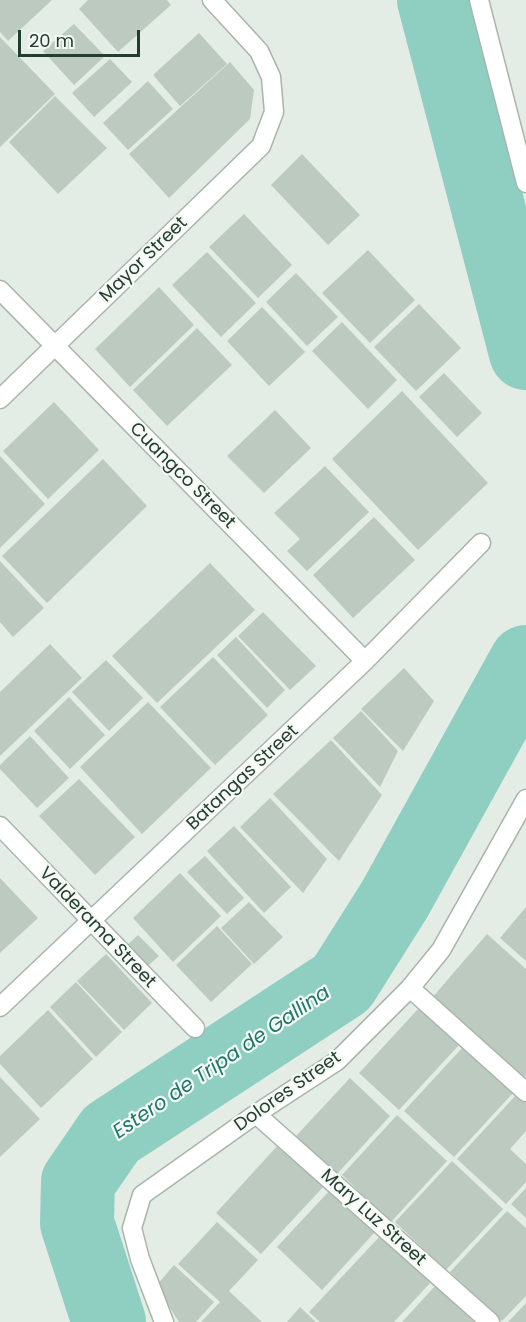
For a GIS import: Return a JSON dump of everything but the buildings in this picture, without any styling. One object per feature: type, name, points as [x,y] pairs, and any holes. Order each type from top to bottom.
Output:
[{"type":"street","name":"Mayor Street","points":[[0,399],[261,146],[274,112],[271,77],[260,51],[212,0]]},
{"type":"street","points":[[479,0],[526,183]]},
{"type":"street","name":"Cuangco Street","points":[[0,290],[366,661]]},
{"type":"street","name":"Batangas Street","points":[[0,1007],[366,661],[481,543]]},
{"type":"street","name":"Dolores Street","points":[[164,1322],[140,1259],[132,1228],[142,1195],[256,1114],[337,1061],[410,988],[441,950],[521,823],[526,799]]},
{"type":"street","name":"Valderama Street","points":[[0,826],[195,1028]]},
{"type":"street","points":[[410,988],[526,1092]]},
{"type":"street","name":"Mary Luz Street","points":[[256,1114],[490,1322]]},
{"type":"waterway","name":"Estero de Tripa de Gallina","points":[[434,0],[526,353]]},
{"type":"waterway","name":"Estero de Tripa de Gallina","points":[[109,1322],[77,1223],[78,1182],[111,1134],[342,983],[395,899],[526,662]]}]
